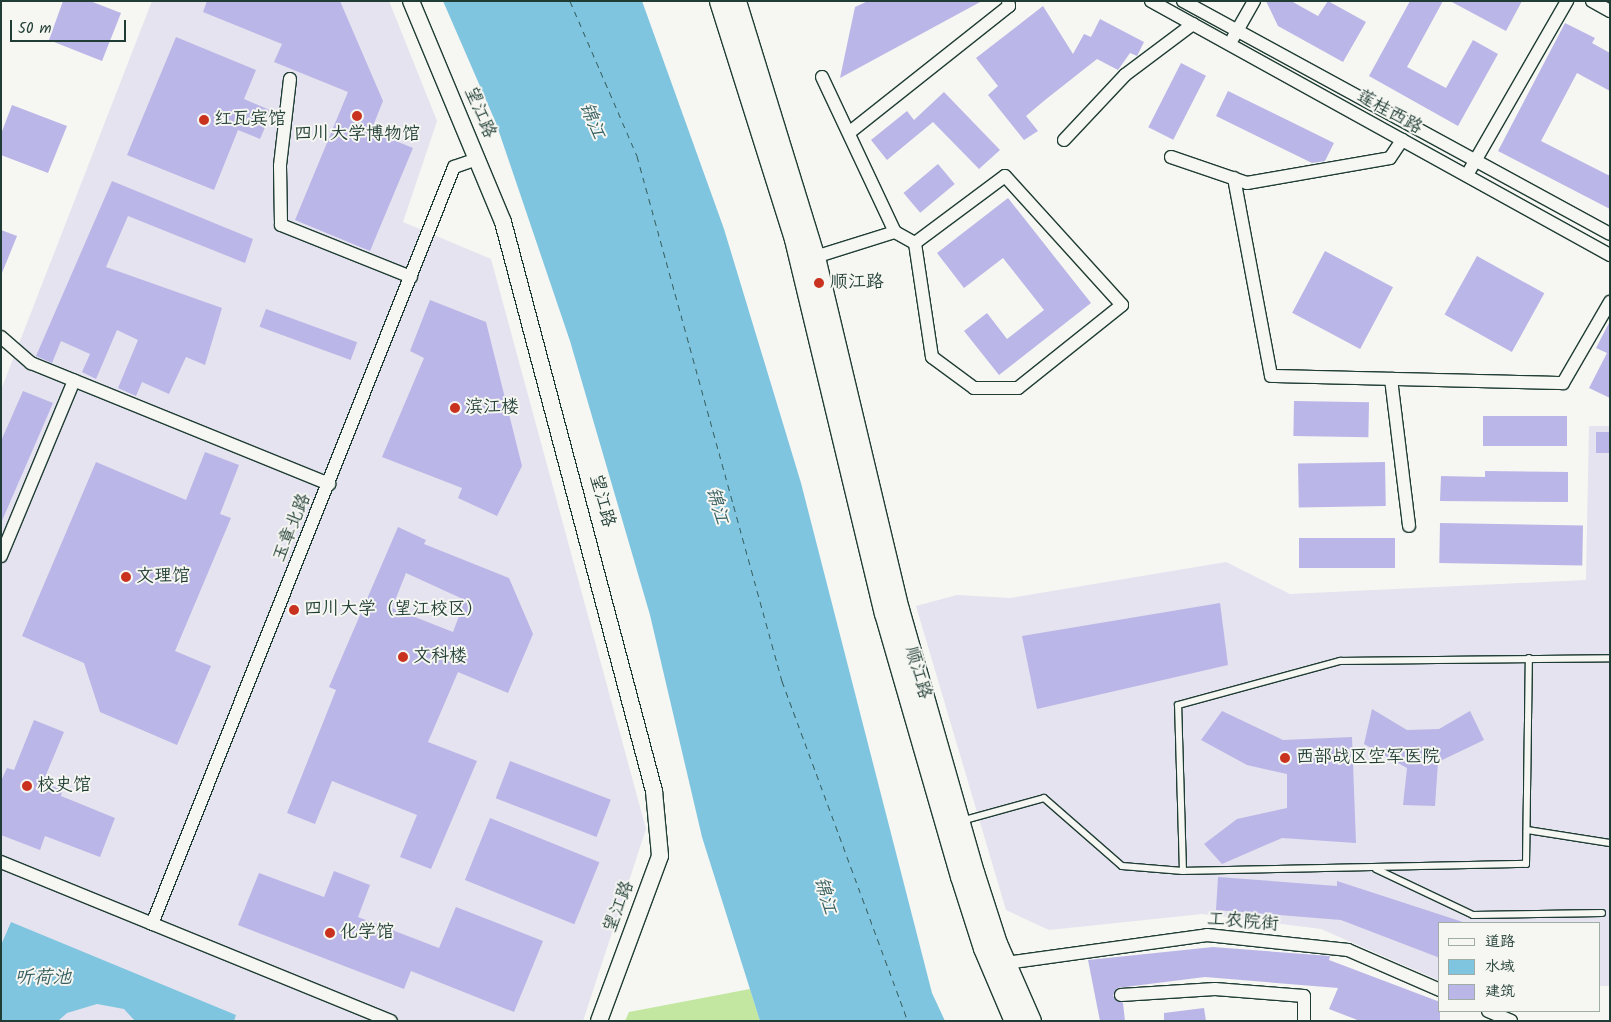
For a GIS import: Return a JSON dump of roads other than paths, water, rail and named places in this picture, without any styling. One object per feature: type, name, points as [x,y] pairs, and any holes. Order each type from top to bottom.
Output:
[{"type":"main road","name":"顺江路","points":[[726,2],[815,257],[899,609],[960,821],[1006,963],[1031,1021]]},
{"type":"main road","name":"顺江路","points":[[726,2],[794,239],[884,613],[957,866],[983,948],[1014,1021]]},
{"type":"street","name":"望江路","points":[[411,1],[503,222],[595,556],[654,792],[660,856],[599,1021]]},
{"type":"street","points":[[850,132],[1008,6],[1008,1]]},
{"type":"street","name":"莲桂西路","points":[[1151,1],[1610,255]]},
{"type":"street","name":"莲桂西路","points":[[1184,1],[1610,234]]},
{"type":"street","points":[[1230,45],[1254,1]]},
{"type":"street","points":[[1467,176],[1568,1]]},
{"type":"street","points":[[1592,1],[1610,11]]},
{"type":"street","points":[[1064,140],[1125,75],[1193,24]]},
{"type":"street","points":[[822,77],[850,132],[895,232],[915,244]]},
{"type":"street","points":[[290,79],[280,166],[281,225],[411,277]]},
{"type":"street","points":[[1170,157],[1247,183],[1390,158],[1402,140]]},
{"type":"street","name":"玉章北路","points":[[152,924],[454,167],[477,159]]},
{"type":"street","points":[[1005,176],[1122,305],[1018,388],[974,388],[932,357],[915,244],[1005,176]]},
{"type":"street","points":[[1234,178],[1271,376],[1563,383],[1610,302]]},
{"type":"street","points":[[815,257],[895,232]]},
{"type":"street","points":[[1,337],[32,363],[329,484]]},
{"type":"street","points":[[1391,379],[1410,526]]},
{"type":"street","points":[[1,556],[74,381]]},
{"type":"street","points":[[1,862],[391,1021]]},
{"type":"street","name":"工农院街","points":[[1006,963],[1207,935],[1348,950],[1438,989]]},
{"type":"street","points":[[1121,995],[1215,989],[1304,996],[1304,1021]]},
{"type":"street","points":[[1490,1012],[1511,1021]]},
{"type":"lane","points":[[960,821],[1044,798],[1122,866],[1183,871],[1526,864],[1529,658]]},
{"type":"lane","points":[[1183,871],[1178,705],[1340,661],[1610,658]]},
{"type":"lane","points":[[1527,830],[1610,843]]},
{"type":"lane","points":[[1374,868],[1473,915],[1602,913]]},
{"type":"water","name":"锦江","points":[[443,1],[642,1],[724,229],[801,483],[932,993],[945,1021],[760,1021],[702,837],[650,615],[570,341],[496,123]]},
{"type":"water","name":"听荷池","points":[[11,922],[236,1015],[234,1021],[135,1021],[124,1009],[97,1004],[67,1013],[58,1021],[1,1021],[1,945]]},
{"type":"place","name":"四川大学博物馆","points":[[357,116]]},
{"type":"place","name":"红瓦宾馆","points":[[204,120]]},
{"type":"place","name":"顺江路","points":[[819,283]]},
{"type":"place","name":"滨江楼","points":[[455,408]]},
{"type":"place","name":"文理馆","points":[[126,577]]},
{"type":"place","name":"四川大学（望江校区）","points":[[294,610]]},
{"type":"place","name":"文科楼","points":[[403,657]]},
{"type":"place","name":"西部战区空军医院","points":[[1285,758]]},
{"type":"place","name":"校史馆","points":[[27,786]]},
{"type":"place","name":"化学馆","points":[[330,933]]}]
